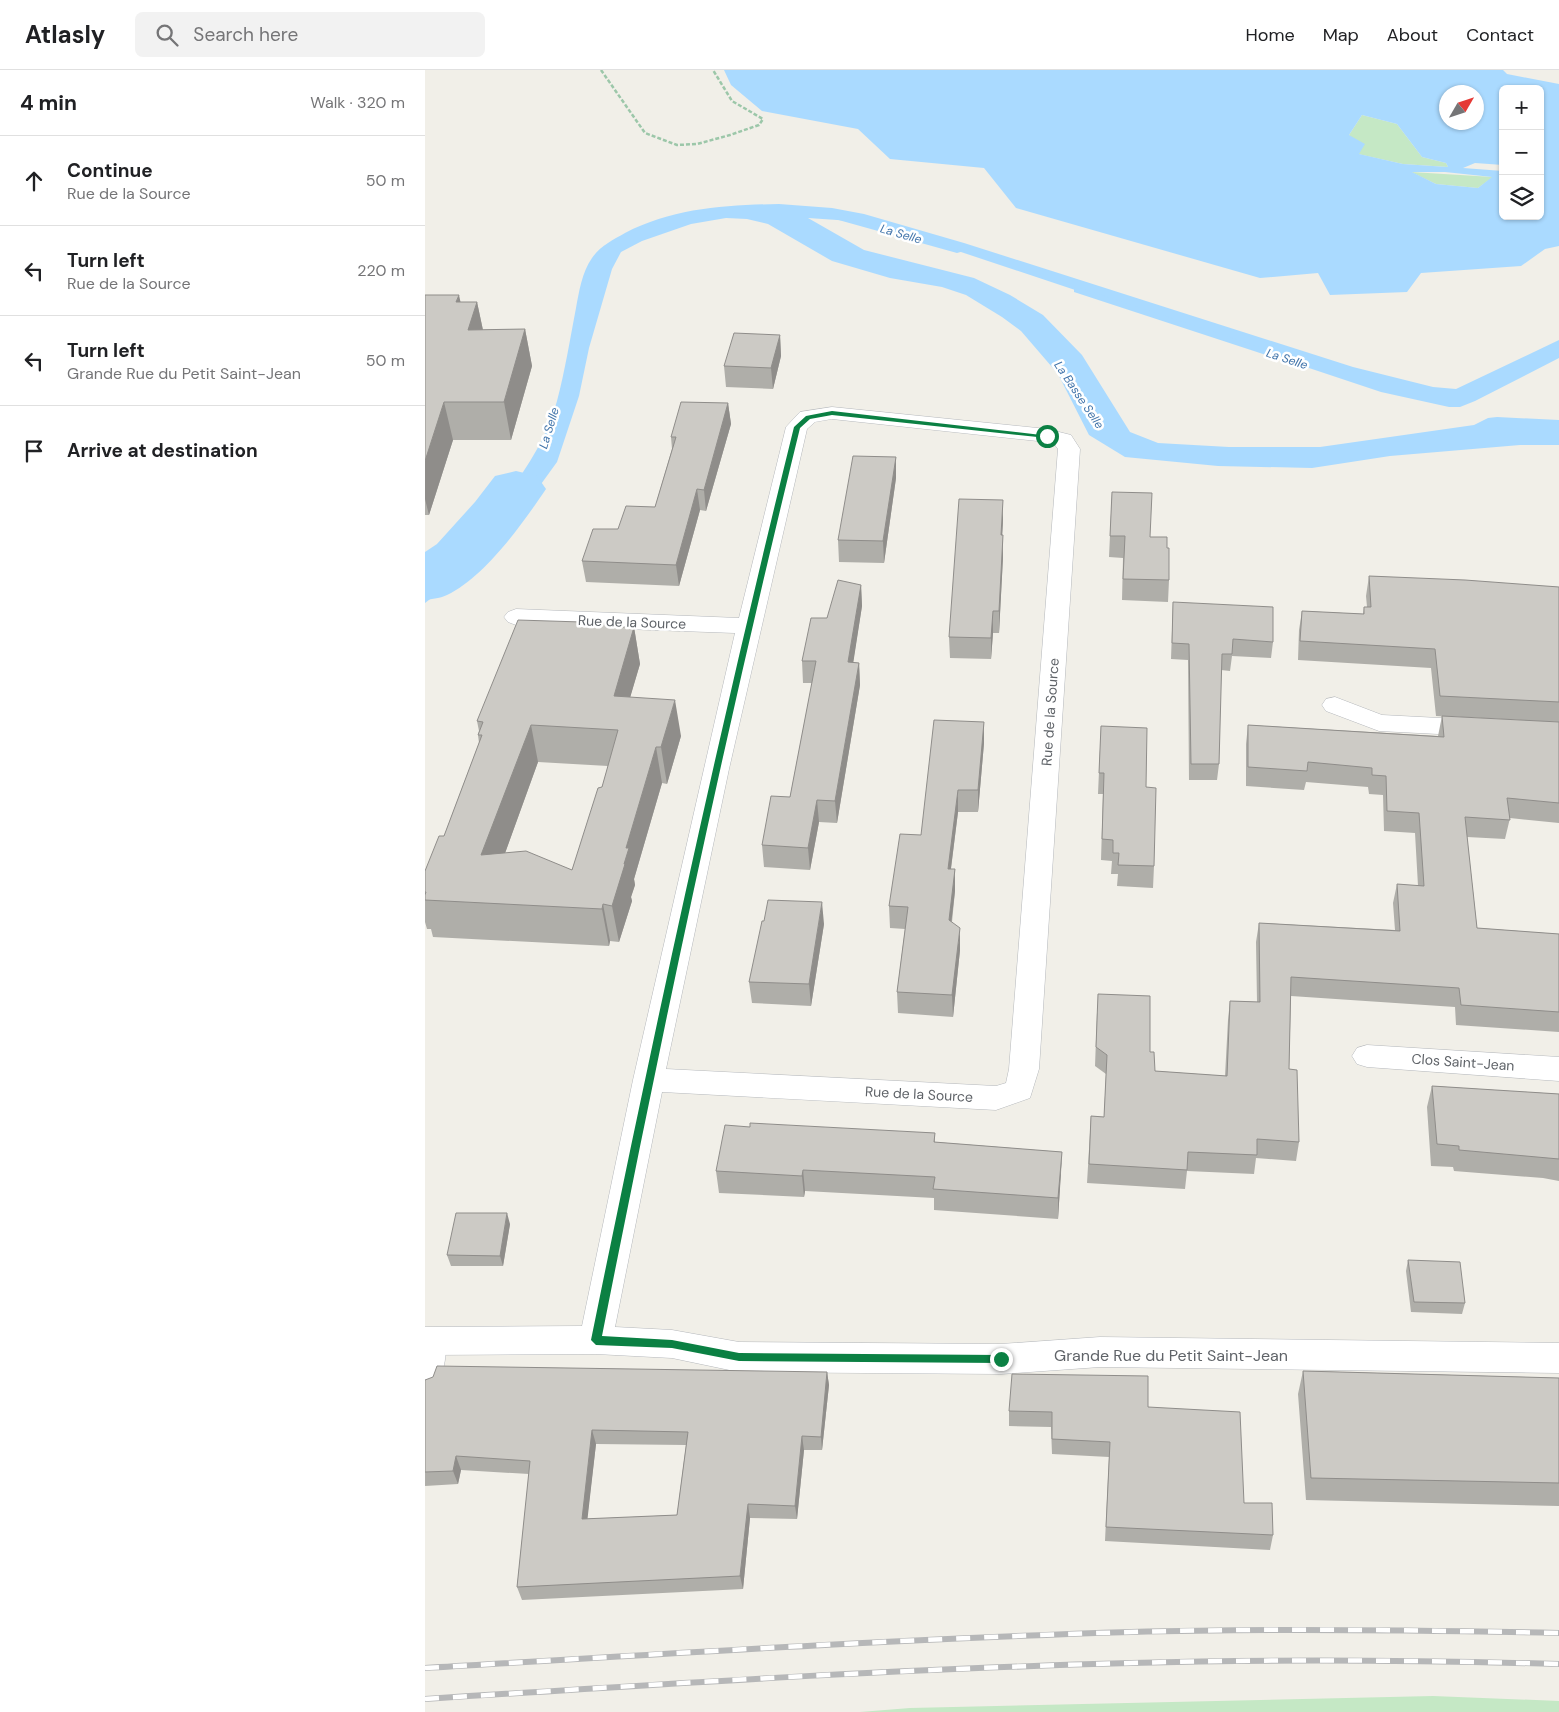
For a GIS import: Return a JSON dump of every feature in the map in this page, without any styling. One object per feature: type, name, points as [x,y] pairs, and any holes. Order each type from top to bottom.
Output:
[{"type":"street","name":"Rue de la Source","points":[[596,1340],[648,1080],[748,626],[797,427],[808,417],[832,413],[1047,436],[1063,440],[1069,449],[1025,1069],[1019,1090],[996,1098],[648,1080]]},
{"type":"street","name":"Rue de la Source","points":[[516,618],[748,626]]},
{"type":"street","points":[[1335,705],[1379,723],[1502,729]]},
{"type":"street","name":"Clos Saint-Jean","points":[[1367,1056],[1559,1069]]},
{"type":"street","name":"Grande Rue du Petit Saint-Jean","points":[[429,1341],[596,1340],[672,1344],[739,1357],[1001,1359],[1100,1352],[1559,1358]]},
{"type":"lane","points":[[425,1380],[429,1341]]},
{"type":"path","points":[[601,70],[645,133],[677,145],[697,144],[730,135],[759,125],[763,119],[732,101],[713,70]]},
{"type":"green space","points":[[1362,115],[1397,124],[1422,157],[1446,163],[1448,167],[1403,164],[1358,154],[1349,135]]},
{"type":"green space","points":[[1411,172],[1493,177],[1478,188],[1436,184]]},
{"type":"green space","points":[[1433,1696],[1559,1701],[1559,1712],[860,1712],[910,1708]]},
{"type":"water","points":[[724,70],[1503,70],[1507,74],[1559,84],[1559,246],[1545,249],[1521,266],[1421,273],[1407,292],[1330,295],[1318,273],[1260,278],[1016,208],[984,168],[890,159],[858,129],[762,111],[731,85]],"holes":[[[1362,115],[1397,124],[1422,157],[1446,163],[1448,167],[1403,164],[1359,154],[1365,144],[1349,135]],[[1412,172],[1445,172],[1492,177],[1478,188],[1436,184]]]},
{"type":"water","name":"La Basse Selle","points":[[779,204],[832,208],[864,214],[964,243],[1353,367],[1433,387],[1456,389],[1559,340],[1559,358],[1475,401],[1460,407],[1449,407],[1381,392],[937,244],[852,221],[808,218],[864,250],[974,278],[1010,295],[1043,315],[1082,355],[1130,432],[1158,443],[1229,447],[1320,447],[1474,425],[1488,418],[1497,417],[1559,420],[1559,445],[1520,445],[1390,456],[1312,468],[1218,466],[1125,457],[1089,435],[1058,374],[1021,331],[966,295],[942,287],[890,278],[832,261],[768,224],[747,219],[726,218],[691,224],[642,241],[621,252],[612,269],[589,348],[579,396],[557,462],[510,527],[459,577],[425,603],[425,581],[435,576],[453,561],[478,533],[521,475],[546,432],[560,390],[581,282],[595,254],[625,233],[662,218],[719,207]]},
{"type":"building","points":[[425,295],[459,295],[456,302],[477,302],[468,330],[525,329],[504,402],[444,402],[425,461]]},
{"type":"building","points":[[734,333],[780,335],[771,368],[724,366]]},
{"type":"building","points":[[681,402],[728,403],[704,490],[697,489],[676,565],[582,561],[593,529],[618,529],[626,506],[655,507],[676,437],[671,437]]},
{"type":"building","points":[[853,456],[896,457],[883,541],[838,540]]},
{"type":"building","points":[[1112,492],[1152,493],[1150,537],[1167,537],[1169,580],[1123,579],[1125,536],[1110,536]]},
{"type":"building","points":[[959,499],[1003,500],[999,611],[993,611],[991,638],[949,637]]},
{"type":"building","points":[[1369,576],[1465,580],[1559,587],[1559,702],[1440,696],[1435,649],[1300,641],[1302,611],[1364,614],[1364,607],[1371,607]]},
{"type":"building","points":[[838,580],[861,585],[848,662],[859,663],[835,801],[817,800],[808,848],[762,845],[771,796],[790,797],[816,661],[802,661],[811,618],[827,618]]},
{"type":"building","points":[[1173,602],[1273,607],[1273,642],[1233,639],[1232,654],[1222,654],[1219,764],[1191,764],[1189,644],[1172,643]]},
{"type":"building","points":[[518,620],[613,623],[612,627],[634,627],[614,696],[675,700],[661,747],[656,747],[626,848],[629,848],[612,906],[603,904],[602,909],[425,900],[425,871],[439,836],[444,836],[482,735],[478,735],[483,722],[477,721]],"holes":[[[531,725],[618,730],[602,787],[598,788],[572,870],[526,851],[481,855]]]},
{"type":"building","points":[[1442,716],[1559,722],[1559,803],[1507,798],[1510,820],[1465,817],[1477,928],[1559,934],[1559,1012],[1461,1005],[1459,988],[1291,977],[1289,1069],[1297,1070],[1299,1142],[1257,1139],[1257,1155],[1188,1152],[1187,1170],[1089,1164],[1091,1116],[1104,1117],[1107,1055],[1096,1047],[1098,994],[1150,996],[1150,1052],[1154,1052],[1155,1071],[1227,1076],[1230,1001],[1260,1002],[1259,923],[1400,931],[1397,884],[1424,886],[1419,813],[1387,811],[1386,776],[1372,775],[1372,768],[1308,762],[1307,771],[1248,767],[1248,725],[1444,737]]},
{"type":"building","points":[[934,720],[984,722],[978,790],[958,790],[948,869],[955,869],[949,920],[960,928],[952,995],[897,992],[908,907],[889,906],[900,834],[921,835]]},
{"type":"building","points":[[1101,726],[1147,728],[1146,787],[1156,788],[1154,866],[1118,865],[1119,853],[1113,853],[1113,840],[1102,839],[1104,773],[1099,773]]},
{"type":"building","points":[[768,900],[822,902],[809,984],[749,982]]},
{"type":"building","points":[[1432,1086],[1559,1094],[1559,1159],[1459,1150],[1459,1146],[1437,1144]]},
{"type":"building","points":[[750,1123],[935,1133],[934,1142],[1062,1152],[1058,1198],[933,1189],[935,1177],[803,1170],[802,1176],[716,1171],[725,1125],[750,1127]]},
{"type":"building","points":[[456,1213],[507,1213],[500,1256],[447,1255]]},
{"type":"building","points":[[1408,1260],[1460,1262],[1465,1303],[1414,1302]]},
{"type":"building","points":[[437,1366],[827,1372],[821,1437],[802,1436],[795,1506],[748,1504],[740,1576],[517,1587],[530,1461],[456,1456],[453,1471],[425,1472],[425,1380],[433,1377]],"holes":[[[592,1430],[688,1432],[677,1515],[582,1519]]]},
{"type":"building","points":[[1303,1371],[1559,1378],[1559,1483],[1311,1478]]},
{"type":"building","points":[[1012,1374],[1148,1376],[1148,1407],[1240,1412],[1244,1503],[1272,1503],[1273,1535],[1106,1527],[1110,1442],[1052,1439],[1052,1412],[1009,1411]]},
{"type":"waterway","name":"La Selle","points":[[838,217],[960,251]]},
{"type":"waterway","name":"La Selle","points":[[1077,290],[1266,352]]},
{"type":"waterway","name":"La Selle","points":[[425,581],[459,557],[497,515],[516,489]]},
{"type":"railway","points":[[425,1668],[866,1643],[1131,1632],[1345,1630],[1559,1633]]},
{"type":"railway","points":[[425,1699],[778,1678],[1043,1666],[1292,1661],[1559,1664]]},
{"type":"route","points":[[1001,1359],[739,1357],[672,1344],[596,1340],[648,1080],[748,626],[797,427],[808,417],[832,413],[1047,436]]}]
